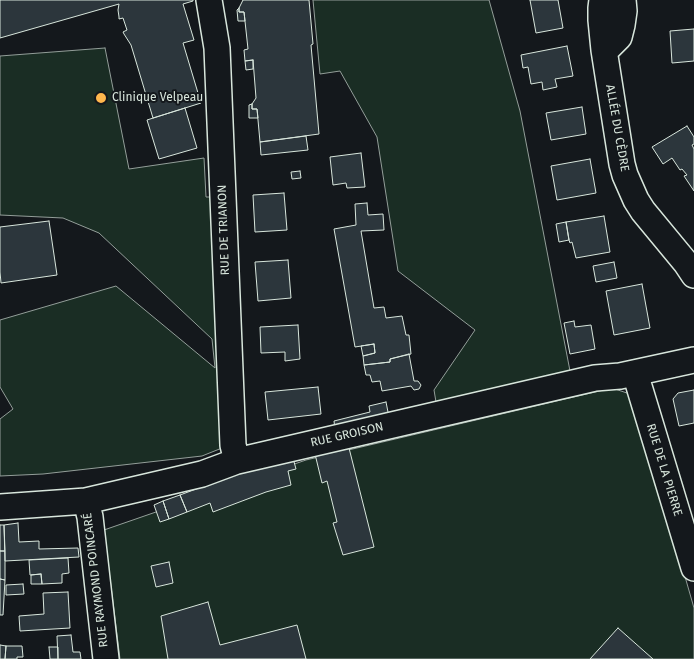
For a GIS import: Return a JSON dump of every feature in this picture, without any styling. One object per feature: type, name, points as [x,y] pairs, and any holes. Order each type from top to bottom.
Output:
[{"type":"street","name":"RUE DE TRIANON","points":[[209,0],[217,48],[233,445],[237,461]]},
{"type":"street","name":"ALLÉE DU CÈDRE","points":[[602,0],[600,20],[604,50],[622,164],[630,188],[643,211],[694,275]]},
{"type":"street","points":[[604,50],[618,37],[624,11],[623,0]]},
{"type":"street","name":"RUE GROISON","points":[[0,507],[86,501],[202,474],[237,461],[595,378],[635,373],[694,360]]},
{"type":"street","name":"RUE DE LA PIERRE","points":[[635,373],[694,568]]},
{"type":"street","name":"RUE RAYMOND POINCARÉ","points":[[86,501],[90,517],[106,659]]},
{"type":"green space","points":[[313,0],[489,0],[520,111],[570,371],[436,402],[434,390],[475,330],[398,271],[377,137],[340,71],[320,74]]},
{"type":"green space","points":[[105,48],[129,169],[204,158],[206,197],[216,197],[222,448],[202,456],[43,474],[0,476],[0,419],[13,409],[0,387],[0,320],[116,286],[215,368],[212,339],[99,233],[63,218],[0,215],[0,56]]},
{"type":"green space","points":[[612,388],[633,395],[694,608],[694,659],[120,659],[104,530],[306,460]]},
{"type":"building","points":[[0,0],[193,0],[183,4],[194,40],[183,43],[201,103],[153,118],[131,45],[123,32],[127,30],[123,18],[119,19],[119,4],[0,38]]},
{"type":"building","points":[[243,0],[309,0],[319,134],[260,142],[257,109],[252,109],[252,104],[256,98],[253,60],[245,61],[244,50],[248,49],[244,12],[239,12]]},
{"type":"building","points":[[530,0],[558,0],[563,28],[536,33]]},
{"type":"building","points":[[239,8],[239,12],[244,12],[245,21],[238,21],[237,10]]},
{"type":"building","points":[[694,29],[694,61],[672,63],[670,31]]},
{"type":"building","points":[[567,46],[573,76],[555,79],[557,87],[543,90],[542,82],[531,84],[528,67],[523,68],[521,55]]},
{"type":"building","points":[[253,60],[253,69],[246,70],[245,61]]},
{"type":"building","points":[[252,104],[252,109],[257,109],[258,118],[249,118],[249,105]]},
{"type":"building","points":[[582,107],[586,134],[551,140],[546,113]]},
{"type":"building","points":[[185,108],[197,148],[159,159],[147,120]]},
{"type":"building","points":[[687,126],[694,137],[694,144],[692,145],[694,149],[694,191],[684,176],[687,175],[682,169],[680,170],[672,158],[663,164],[652,147]]},
{"type":"building","points":[[306,136],[308,150],[261,155],[260,142]]},
{"type":"building","points":[[361,153],[365,187],[347,188],[346,183],[333,185],[330,157]]},
{"type":"building","points":[[590,159],[596,193],[557,200],[551,166]]},
{"type":"building","points":[[300,171],[301,178],[292,179],[291,172]]},
{"type":"building","points":[[284,193],[287,230],[255,232],[253,195]]},
{"type":"building","points":[[367,203],[368,215],[383,214],[384,230],[361,231],[374,308],[384,307],[386,318],[402,316],[406,335],[409,335],[411,354],[390,359],[390,362],[364,365],[363,356],[375,353],[374,344],[355,347],[334,229],[356,225],[355,204]]},
{"type":"building","points":[[604,216],[610,252],[576,258],[572,242],[570,243],[569,240],[566,222]]},
{"type":"building","points":[[49,221],[57,275],[1,283],[0,227]]},
{"type":"building","points":[[566,222],[569,240],[559,242],[556,224]]},
{"type":"building","points":[[288,260],[291,298],[258,301],[255,262]]},
{"type":"building","points":[[614,262],[617,278],[596,282],[593,266]]},
{"type":"building","points":[[642,284],[650,328],[614,335],[606,291]]},
{"type":"building","points":[[574,321],[575,327],[591,325],[595,349],[570,354],[564,323]]},
{"type":"building","points":[[298,325],[300,359],[285,361],[285,352],[261,353],[260,327]]},
{"type":"building","points":[[374,344],[375,353],[363,356],[361,346]]},
{"type":"building","points":[[409,354],[414,381],[418,381],[421,385],[419,389],[414,390],[411,386],[382,391],[380,381],[372,382],[370,375],[366,375],[364,365],[390,362],[390,359]]},
{"type":"building","points":[[318,387],[321,414],[268,420],[265,392]]},
{"type":"building","points":[[694,390],[694,423],[679,426],[673,399],[678,393]]},
{"type":"building","points":[[386,402],[389,417],[335,430],[334,421],[370,412],[369,406]]},
{"type":"building","points":[[349,448],[374,547],[343,555],[333,523],[337,522],[327,481],[322,483],[315,454]]},
{"type":"building","points":[[293,458],[296,469],[288,471],[291,485],[266,492],[213,512],[210,503],[187,512],[180,495],[255,467]]},
{"type":"building","points":[[180,495],[187,512],[169,519],[163,501]]},
{"type":"building","points":[[163,501],[169,519],[160,522],[154,505]]},
{"type":"building","points":[[18,523],[19,542],[39,541],[39,549],[78,548],[79,557],[5,561],[4,525]]},
{"type":"building","points":[[0,525],[4,525],[5,551],[0,551]]},
{"type":"building","points":[[0,551],[5,551],[5,580],[0,579]]},
{"type":"building","points":[[68,558],[69,573],[62,574],[62,583],[42,584],[41,574],[30,575],[29,560]]},
{"type":"building","points":[[169,562],[173,583],[156,587],[151,566]]},
{"type":"building","points":[[41,574],[42,584],[31,584],[31,575]]},
{"type":"building","points":[[0,579],[5,580],[3,615],[0,615]]},
{"type":"building","points":[[23,584],[24,594],[6,595],[6,585]]},
{"type":"building","points":[[68,592],[70,628],[20,631],[19,616],[44,614],[43,593]]},
{"type":"building","points":[[208,602],[220,645],[297,625],[306,659],[168,659],[161,616]]},
{"type":"building","points":[[618,628],[653,659],[590,659]]},
{"type":"building","points":[[71,635],[73,652],[80,652],[81,659],[58,659],[57,636]]},
{"type":"building","points":[[0,645],[6,646],[5,659],[0,659]]},
{"type":"building","points":[[6,646],[22,646],[23,657],[5,659]]},
{"type":"building","points":[[49,647],[58,647],[58,659],[50,659]]},
{"type":"place","name":"Clinique Velpeau","points":[[101,98]]}]
